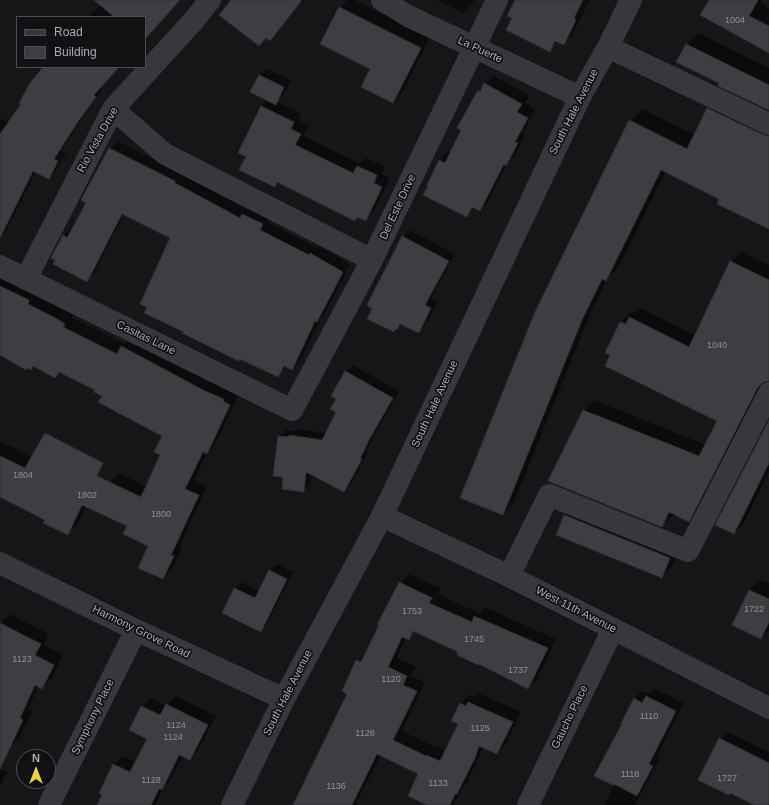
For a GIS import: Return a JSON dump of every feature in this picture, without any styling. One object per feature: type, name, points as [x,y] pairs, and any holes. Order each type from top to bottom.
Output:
[{"type":"street","name":"Rio Vista Drive","points":[[26,279],[113,110],[195,19],[210,0]]},
{"type":"street","name":"La Puerte","points":[[382,0],[408,16],[580,97]]},
{"type":"street","name":"Del Este Drive","points":[[292,410],[372,260],[497,0]]},
{"type":"street","name":"South Hale Avenue","points":[[232,805],[284,699],[382,516],[580,97],[608,47],[630,0]]},
{"type":"street","points":[[608,47],[769,124]]},
{"type":"street","points":[[113,110],[165,154],[372,260]]},
{"type":"street","name":"Casitas Lane","points":[[0,266],[292,410]]},
{"type":"street","points":[[510,576],[549,495],[688,551],[769,393]]},
{"type":"street","name":"West 11th Avenue","points":[[382,516],[510,576],[769,708]]},
{"type":"street","name":"Harmony Grove Road","points":[[0,563],[136,630],[284,699]]},
{"type":"street","name":"Gaucho Place","points":[[528,805],[613,629]]},
{"type":"street","name":"Symphony Place","points":[[49,805],[136,630]]},
{"type":"building","points":[[94,0],[180,0],[146,38],[146,16],[113,16]]},
{"type":"building","points":[[231,0],[302,0],[270,41],[266,38],[259,46],[219,15]]},
{"type":"building","points":[[515,0],[583,0],[574,18],[576,20],[564,45],[555,41],[550,52],[506,30],[512,18],[507,16]]},
{"type":"building","points":[[709,0],[758,0],[749,16],[769,26],[769,53],[700,15]]},
{"type":"building","points":[[339,7],[421,48],[393,103],[361,87],[370,69],[320,44]]},
{"type":"building","points":[[686,44],[769,85],[769,110],[718,86],[719,83],[676,62]]},
{"type":"building","points":[[42,68],[118,68],[94,95],[96,97],[54,159],[58,161],[49,179],[33,171],[0,238],[0,134],[21,104],[19,103],[30,83]]},
{"type":"building","points":[[259,75],[284,87],[276,105],[250,92]]},
{"type":"building","points":[[484,83],[522,104],[517,112],[528,118],[515,142],[518,143],[506,166],[504,164],[480,211],[472,207],[467,217],[423,195],[439,160],[445,163],[461,130],[457,128],[478,90],[480,92]]},
{"type":"building","points":[[261,106],[294,122],[291,129],[301,134],[295,145],[353,173],[357,166],[377,175],[374,183],[382,187],[366,221],[357,217],[355,221],[277,182],[275,187],[239,170],[246,156],[238,153]]},
{"type":"building","points":[[707,108],[769,136],[769,229],[717,204],[719,199],[661,170],[606,281],[602,279],[582,320],[503,515],[460,498],[535,312],[629,120],[687,149]]},
{"type":"building","points":[[109,148],[175,181],[175,183],[240,218],[242,214],[263,224],[260,230],[309,255],[310,253],[343,272],[317,322],[315,321],[292,370],[284,366],[278,377],[240,359],[239,361],[144,313],[147,307],[140,304],[170,238],[122,214],[87,282],[53,264],[55,260],[51,258],[63,235],[67,238],[86,203],[81,200]]},
{"type":"building","points":[[402,236],[449,261],[425,305],[431,308],[419,333],[400,324],[394,332],[367,319],[372,309],[367,305]]},
{"type":"building","points":[[730,261],[769,280],[769,381],[763,382],[758,387],[689,522],[669,512],[662,527],[548,481],[583,410],[699,456],[717,421],[605,366],[610,355],[605,353],[620,322],[626,324],[629,317],[689,347]]},
{"type":"building","points":[[0,286],[29,300],[28,304],[65,324],[63,327],[117,354],[121,346],[205,391],[224,399],[223,401],[230,405],[207,454],[203,452],[185,489],[199,495],[171,555],[174,556],[163,579],[138,568],[148,546],[123,534],[127,526],[82,505],[68,535],[43,523],[45,520],[0,497],[0,456],[25,468],[45,433],[103,463],[97,476],[141,497],[160,455],[154,452],[162,436],[98,402],[102,396],[94,392],[95,390],[59,372],[55,378],[33,366],[31,370],[27,368],[26,370],[0,355]]},
{"type":"building","points":[[345,371],[393,398],[369,440],[360,459],[362,459],[344,492],[306,472],[304,492],[282,489],[283,477],[273,476],[278,436],[288,437],[289,435],[322,440],[336,412],[330,409],[336,399],[331,396]]},
{"type":"building","points":[[769,420],[769,463],[734,534],[715,525]]},
{"type":"building","points":[[564,515],[670,558],[662,578],[556,535]]},
{"type":"building","points":[[269,570],[287,579],[261,632],[222,613],[234,588],[255,598]]},
{"type":"building","points":[[399,582],[432,598],[429,603],[472,622],[474,616],[548,648],[528,689],[479,664],[478,665],[457,655],[458,652],[413,631],[409,640],[402,637],[388,667],[407,676],[403,685],[417,691],[393,740],[440,761],[458,724],[451,721],[460,703],[466,706],[468,702],[513,722],[497,754],[479,746],[475,758],[450,805],[427,805],[408,796],[418,774],[377,754],[352,805],[293,805],[347,694],[342,691],[356,660],[361,662],[379,625],[377,625]]},
{"type":"building","points":[[749,590],[769,599],[769,622],[761,639],[732,625]]},
{"type":"building","points":[[0,623],[41,644],[35,655],[54,665],[42,689],[35,685],[20,718],[23,720],[0,769]]},
{"type":"building","points":[[646,696],[676,711],[649,764],[653,766],[637,796],[594,776],[634,698],[642,703]]},
{"type":"building","points":[[166,704],[208,725],[190,760],[179,755],[162,790],[159,789],[151,805],[97,805],[102,795],[99,793],[113,764],[130,772],[147,739],[129,730],[141,706],[160,715]]},
{"type":"building","points":[[719,738],[769,763],[769,805],[754,805],[698,780]]}]
